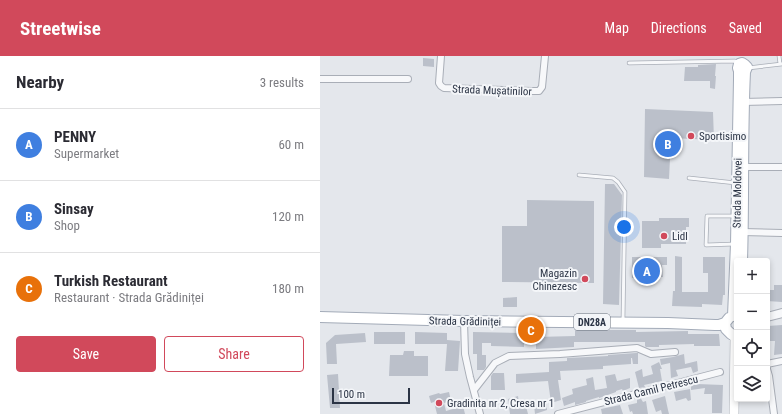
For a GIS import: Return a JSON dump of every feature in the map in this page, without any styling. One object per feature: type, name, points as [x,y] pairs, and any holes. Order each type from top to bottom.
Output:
[{"type":"main road","name":"Strada Moldovei","points":[[742,65],[742,258]]},
{"type":"main road","name":"Strada Moldovei","points":[[734,414],[735,338],[730,325],[736,244],[742,65]]},
{"type":"main road","name":"Strada Grădiniței","points":[[320,317],[730,325]]},
{"type":"main road","name":"Strada Grădiniței","points":[[320,324],[332,318]]},
{"type":"main road","points":[[740,402],[740,414]]},
{"type":"street","name":"Strada Mușatinilor","points":[[441,56],[439,82],[444,88],[539,91],[542,87],[545,56]]},
{"type":"street","points":[[320,79],[408,79]]},
{"type":"street","points":[[743,102],[782,100]]},
{"type":"street","points":[[743,167],[782,167]]},
{"type":"street","points":[[742,232],[782,234]]},
{"type":"street","points":[[770,316],[782,313]]},
{"type":"street","points":[[464,321],[465,354],[480,414]]},
{"type":"street","points":[[474,390],[495,363],[509,356],[637,348],[651,354],[675,352]]},
{"type":"street","points":[[770,363],[782,361]]},
{"type":"street","name":"Strada Camil Petrescu","points":[[558,414],[720,372]]},
{"type":"street","points":[[770,384],[774,414]]},
{"type":"lane","points":[[629,63],[742,65],[781,64],[779,56]]},
{"type":"lane","points":[[579,175],[613,178],[618,182],[624,192],[623,322]]},
{"type":"lane","points":[[689,178],[738,183]]},
{"type":"lane","points":[[736,244],[706,245],[707,216],[737,216]]},
{"type":"building","points":[[423,58],[434,59],[434,67],[423,66]]},
{"type":"building","points":[[716,64],[715,89],[710,88],[710,81],[684,81],[685,67],[698,67],[698,65]]},
{"type":"building","points":[[645,109],[713,112],[714,140],[671,138],[669,179],[644,177]]},
{"type":"building","points":[[605,184],[614,184],[622,195],[619,305],[603,304]]},
{"type":"building","points":[[527,200],[594,201],[594,283],[502,282],[502,226],[527,226]]},
{"type":"building","name":"Lidl","points":[[659,218],[689,218],[689,227],[686,227],[686,244],[661,244],[661,248],[642,248],[642,221],[659,221]]},
{"type":"building","points":[[675,256],[682,257],[682,292],[708,292],[708,273],[703,273],[703,257],[725,257],[725,295],[723,295],[722,305],[702,304],[702,307],[672,306],[673,291],[675,291]]},
{"type":"building","points":[[632,257],[667,257],[667,265],[662,265],[663,277],[632,278]]},
{"type":"building","points":[[774,285],[782,285],[782,302],[770,301],[770,290],[774,290]]},
{"type":"building","points":[[517,297],[517,307],[503,307],[503,298]]},
{"type":"building","points":[[782,325],[782,354],[774,355],[775,341],[770,341],[770,326]]},
{"type":"building","points":[[575,330],[636,330],[636,332],[688,331],[688,334],[719,334],[720,346],[694,346],[694,344],[646,347],[645,342],[574,342],[574,347],[536,349],[536,337],[575,336]]},
{"type":"building","points":[[374,332],[405,332],[405,344],[374,344]]},
{"type":"building","points":[[415,332],[447,333],[447,340],[460,341],[458,371],[445,371],[447,344],[415,344]]},
{"type":"building","points":[[473,332],[524,333],[524,347],[491,346],[491,343],[482,343],[482,355],[486,355],[486,367],[484,370],[477,370],[477,354],[473,354]]},
{"type":"building","points":[[365,333],[366,342],[336,344],[337,364],[327,364],[326,343],[335,335]]},
{"type":"building","points":[[404,351],[414,351],[414,356],[428,356],[428,376],[389,376],[390,355],[403,355]]},
{"type":"building","points":[[638,353],[638,364],[633,364],[631,358],[631,364],[603,366],[603,369],[560,371],[561,380],[558,380],[561,400],[551,403],[548,381],[516,383],[516,374],[549,372],[549,362],[567,361],[567,358]]},
{"type":"building","points":[[684,354],[685,364],[697,361],[698,371],[693,373],[691,367],[676,370],[678,376],[671,378],[670,363],[661,365],[660,359]]},
{"type":"building","points":[[659,362],[662,369],[660,369],[662,381],[644,385],[645,387],[639,388],[635,372],[642,369],[643,377],[653,374],[651,366]]},
{"type":"building","points":[[493,373],[504,373],[505,390],[491,390],[491,376]]},
{"type":"building","points":[[338,374],[340,408],[330,408],[327,375]]},
{"type":"building","points":[[615,374],[617,381],[630,378],[630,388],[623,391],[622,389],[575,405],[575,402],[564,406],[562,398],[573,394],[572,389],[587,385],[586,379],[593,377],[595,390],[607,388],[605,376]]},
{"type":"building","points":[[691,384],[723,385],[722,413],[712,413],[712,394],[704,394],[705,388],[691,390]]},
{"type":"building","points":[[690,389],[691,400],[688,401],[686,398],[676,401],[674,392]]},
{"type":"building","name":"Gradinita nr 2, Cresa nr 1","points":[[449,392],[451,401],[444,403],[446,411],[463,406],[465,414],[437,414],[434,402],[431,403],[429,396]]},
{"type":"building","points":[[518,396],[519,403],[525,402],[528,414],[510,414],[508,399]]},
{"type":"building","points":[[665,396],[669,414],[662,414],[661,410],[656,412],[652,400]]},
{"type":"building","points":[[640,397],[643,402],[646,401],[648,414],[633,414],[632,411],[630,412],[628,405],[637,403],[637,398]]},
{"type":"building","points":[[547,402],[547,410],[535,414],[534,405]]},
{"type":"building","points":[[620,405],[623,414],[602,414],[601,409]]},
{"type":"place","name":"Sportisimo","points":[[691,136]]},
{"type":"place","name":"Sinsay","points":[[668,144]]},
{"type":"place","name":"Lidl","points":[[664,236]]},
{"type":"place","name":"PENNY","points":[[647,271]]},
{"type":"place","name":"Magazin Chinezesc","points":[[585,279]]},
{"type":"place","name":"Turkish Restaurant","points":[[531,330]]},
{"type":"place","name":"Gradinita nr 2, Cresa nr 1","points":[[439,403]]}]
